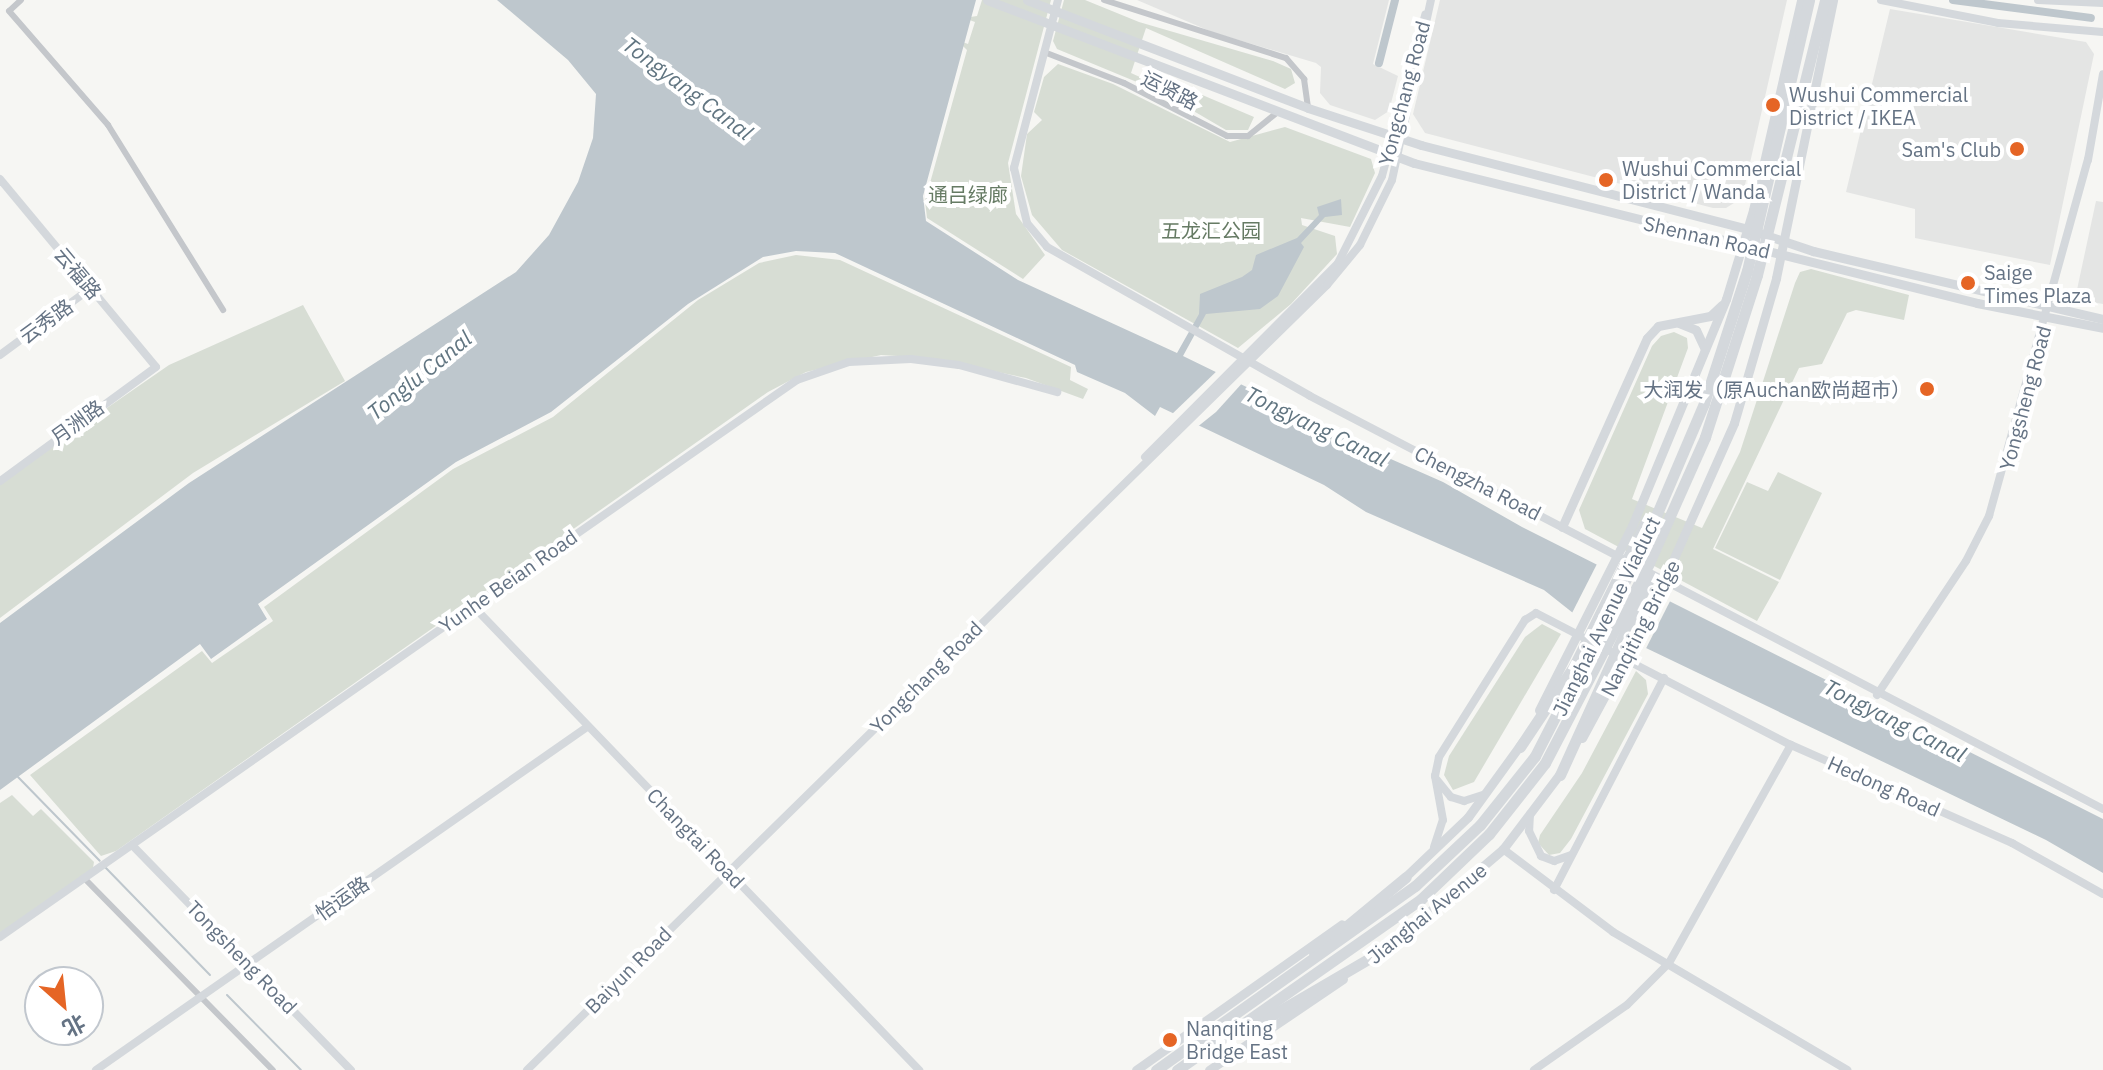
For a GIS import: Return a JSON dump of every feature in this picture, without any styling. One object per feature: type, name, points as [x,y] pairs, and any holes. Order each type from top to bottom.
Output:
[{"type":"highway","points":[[1520,747],[1542,723],[1694,431],[1747,271],[1809,0]]},
{"type":"highway","points":[[1560,775],[1568,736],[1696,475],[1705,437],[1757,275],[1825,0]]},
{"type":"highway","name":"Jianghai Avenue Viaduct","points":[[1156,1070],[1261,998],[1449,858],[1508,793],[1542,723]]},
{"type":"highway","name":"Jianghai Avenue Viaduct","points":[[1178,1070],[1421,899],[1499,823],[1568,736]]},
{"type":"highway","points":[[1261,998],[1406,877]]},
{"type":"highway","points":[[1178,1070],[1387,948]]},
{"type":"main road","name":"Shennan Road","points":[[987,0],[1276,113],[1393,154],[1742,246],[2046,318],[2103,328]]},
{"type":"main road","name":"Shennan Road","points":[[1027,0],[1308,108],[1397,136],[1748,229],[1828,255],[2103,319]]},
{"type":"main road","points":[[1542,723],[1632,526],[1726,299],[1748,229],[1801,0]]},
{"type":"main road","points":[[1781,254],[1833,0]]},
{"type":"main road","name":"Nanqiting Bridge","points":[[1599,709],[1681,546],[1734,423],[1781,254]]},
{"type":"main road","points":[[1562,527],[1647,338],[1671,322],[1710,316],[1726,299]]},
{"type":"main road","points":[[1671,322],[1696,330],[1705,353]]},
{"type":"main road","name":"Jianghai Avenue","points":[[1209,1070],[1387,948],[1503,849],[1560,775],[1599,709]]},
{"type":"main road","name":"Jianghai Avenue","points":[[1136,1070],[1406,877],[1491,790],[1520,747]]},
{"type":"street","points":[[21,0],[9,11],[108,125],[223,310]]},
{"type":"street","name":"Chengzha Road","points":[[1058,0],[1019,140],[1014,178],[1027,223],[1047,247],[1310,396],[1877,695],[2103,809]]},
{"type":"street","points":[[1104,0],[1286,58],[1304,79],[1308,108]]},
{"type":"street","points":[[1881,0],[1998,23],[2103,32]]},
{"type":"street","points":[[2038,0],[2103,3]]},
{"type":"street","name":"Yongchang Road","points":[[729,871],[1276,332],[1338,263],[1393,154],[1430,2]]},
{"type":"street","name":"运贤路","points":[[1044,52],[1124,83],[1227,136],[1248,136],[1276,113]]},
{"type":"street","name":"Yongsheng Road","points":[[1877,695],[1979,539],[2003,477],[2088,160],[2103,74]]},
{"type":"street","name":"云福路","points":[[0,179],[156,367]]},
{"type":"street","name":"云秀路","points":[[0,355],[91,288]]},
{"type":"street","name":"Yunhe Beian Road","points":[[0,937],[766,398],[822,369],[849,362],[911,359],[959,365],[1057,392]]},
{"type":"street","name":"月洲路","points":[[0,481],[156,367]]},
{"type":"street","name":"Changtai Road","points":[[473,606],[919,1070]]},
{"type":"street","name":"Hedong Road","points":[[1435,776],[1439,757],[1530,615],[1541,614],[1791,745],[2012,843],[2103,894]]},
{"type":"street","points":[[1554,890],[1664,678]]},
{"type":"street","name":"怡运路","points":[[96,1070],[587,727]]},
{"type":"street","points":[[1534,1070],[1627,1005],[1669,963],[1791,745]]},
{"type":"street","points":[[1435,776],[1451,797],[1464,801],[1491,790]]},
{"type":"street","points":[[1429,854],[1443,820],[1435,776]]},
{"type":"street","points":[[1530,814],[1534,850],[1554,861],[1572,855]]},
{"type":"street","name":"Tongsheng Road","points":[[132,845],[351,1070]]},
{"type":"street","points":[[1503,849],[1613,932],[1847,1070]]},
{"type":"street","name":"Baiyun Road","points":[[527,1070],[729,871]]},
{"type":"street","points":[[88,876],[273,1070]]},
{"type":"shaded area","points":[[1137,0],[1389,0],[1373,64],[1398,76],[1389,111],[1375,120],[1330,105],[1320,93],[1321,67],[1316,63],[1212,32]]},
{"type":"shaded area","points":[[1440,0],[1787,0],[1742,198],[1726,208],[1713,208],[1425,133],[1413,114]]},
{"type":"shaded area","points":[[1890,9],[2086,42],[2094,54],[2050,265],[1915,238],[1915,209],[1846,192]]},
{"type":"shaded area","points":[[2096,201],[2103,202],[2103,304],[2075,299]]},
{"type":"green space","name":"通吕绿廊","points":[[982,0],[1051,0],[1008,163],[1016,214],[1045,255],[1023,279],[927,218],[925,201],[967,50],[957,40],[968,44],[975,22],[964,18],[977,16]]},
{"type":"green space","points":[[1064,0],[1085,0],[1139,22],[1273,61],[1291,69],[1295,83],[1285,89],[1146,28],[1131,73],[1142,78],[1146,71],[1254,117],[1248,130],[1226,130],[1161,92],[1057,49],[1053,41]]},
{"type":"green space","name":"五龙汇公园","points":[[1058,64],[1113,84],[1230,142],[1285,127],[1371,159],[1375,173],[1350,227],[1301,218],[1302,225],[1335,236],[1337,254],[1291,304],[1238,348],[1062,250],[1032,215],[1021,176],[1027,134],[1042,120],[1034,112],[1044,77]]},
{"type":"green space","points":[[796,255],[840,260],[1071,367],[1070,380],[1088,389],[1083,399],[1026,378],[930,358],[881,355],[806,372],[768,392],[116,851],[101,856],[30,775],[202,651],[212,663],[273,621],[264,607],[453,469],[553,417],[698,300],[759,263]]},
{"type":"green space","points":[[1811,269],[1909,295],[1904,320],[1856,310],[1847,313],[1822,364],[1799,368],[1713,549],[1779,582],[1757,621],[1585,529],[1579,510],[1652,346],[1661,336],[1674,332],[1687,338],[1688,348],[1632,499],[1702,528],[1740,452],[1795,283],[1800,272]]},
{"type":"green space","points":[[303,305],[345,381],[193,473],[0,618],[0,482],[169,365]]},
{"type":"green space","points":[[1778,472],[1822,493],[1780,580],[1715,548],[1747,482],[1768,491]]},
{"type":"green space","points":[[1542,624],[1561,634],[1474,782],[1453,790],[1444,775],[1449,756],[1525,637]]},
{"type":"green space","points":[[1636,671],[1646,680],[1648,694],[1571,839],[1560,853],[1549,855],[1538,843],[1540,835],[1582,773]]},
{"type":"green space","points":[[12,795],[33,816],[41,809],[94,862],[93,868],[0,933],[0,803]]},
{"type":"water","points":[[497,0],[976,0],[923,196],[926,221],[1018,280],[1177,353],[1199,314],[1200,294],[1242,277],[1252,270],[1256,255],[1297,238],[1319,215],[1317,207],[1341,199],[1342,215],[1325,217],[1301,243],[1304,247],[1278,296],[1260,309],[1206,314],[1183,356],[1265,396],[1284,412],[1443,482],[1522,527],[2103,819],[2103,873],[2046,840],[1573,613],[1544,590],[1366,512],[1324,485],[1160,407],[1155,416],[1125,393],[1077,372],[1075,365],[835,253],[796,251],[763,257],[688,304],[551,412],[456,462],[258,604],[267,619],[211,659],[200,644],[0,790],[0,623],[189,483],[516,272],[549,235],[578,182],[593,138],[596,94],[568,60]]},
{"type":"pier","points":[[1220,368],[1245,380],[1216,412],[1196,428],[1170,416]]},
{"type":"pier","points":[[1600,558],[1673,595],[1644,653],[1570,616]]},
{"type":"waterway","points":[[1379,63],[1395,0]]},
{"type":"waterway","points":[[1953,0],[2091,18]]},
{"type":"waterway","points":[[18,777],[100,861]]},
{"type":"waterway","points":[[104,866],[210,975]]},
{"type":"waterway","points":[[227,995],[301,1070]]},
{"type":"place","name":"Wushui Commercial District / IKEA","points":[[1773,105]]},
{"type":"place","name":"Sam's Club","points":[[2017,149]]},
{"type":"place","name":"Wushui Commercial District / Wanda","points":[[1606,180]]},
{"type":"place","name":"Saige Times Plaza","points":[[1968,283]]},
{"type":"place","name":"大润发（原Auchan欧尚超市）","points":[[1927,389]]},
{"type":"place","name":"Nanqiting Bridge East","points":[[1170,1040]]},
{"type":"water label","name":"Tongyang Canal","points":[[688,88]]},
{"type":"water label","name":"Tonglu Canal","points":[[419,375]]},
{"type":"water label","name":"Tongyang Canal","points":[[1317,426]]},
{"type":"water label","name":"Tongyang Canal","points":[[1895,720]]}]
